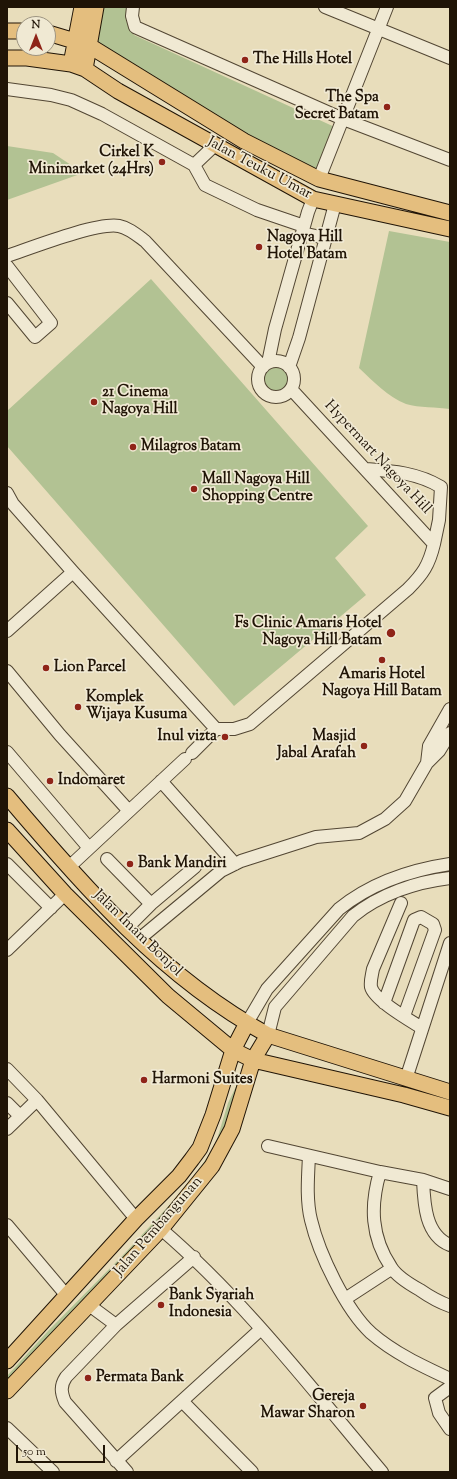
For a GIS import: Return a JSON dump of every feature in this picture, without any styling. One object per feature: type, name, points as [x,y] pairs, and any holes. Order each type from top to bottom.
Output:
[{"type":"main road","points":[[7,58],[27,58],[78,66],[82,43],[82,7]]},
{"type":"main road","points":[[82,43],[96,7]]},
{"type":"main road","name":"Jalan Teuku Umar","points":[[56,36],[82,43],[244,141],[319,178],[450,213]]},
{"type":"main road","name":"Jalan Teuku Umar","points":[[78,66],[118,91],[314,199],[450,229]]},
{"type":"main road","name":"Jalan Imam Bonjol","points":[[7,796],[33,827],[138,940],[186,982],[247,1023],[268,1035],[450,1092]]},
{"type":"main road","points":[[12,835],[33,827]]},
{"type":"main road","name":"Jalan Imam Bonjol","points":[[12,835],[65,894],[168,996],[233,1050],[253,1060],[404,1095],[450,1108]]},
{"type":"main road","name":"Jalan Pembangunan","points":[[7,1361],[68,1296],[136,1219],[179,1176],[200,1148],[213,1115],[233,1050],[247,1023]]},
{"type":"main road","name":"Jalan Pembangunan","points":[[7,1391],[161,1229],[212,1166],[232,1129],[253,1060],[268,1035]]},
{"type":"street","points":[[133,7],[132,16],[135,27],[343,119],[450,160]]},
{"type":"street","points":[[325,7],[450,58]]},
{"type":"street","points":[[319,178],[387,7]]},
{"type":"street","points":[[7,89],[51,95],[71,100],[102,114],[194,165],[205,185],[257,210],[325,238]]},
{"type":"street","points":[[194,165],[215,144]]},
{"type":"street","points":[[314,199],[303,230],[265,361],[260,371],[258,382],[263,391],[276,397],[294,392],[294,378],[291,361],[311,295],[335,204]]},
{"type":"street","points":[[7,256],[100,226],[118,226],[134,232],[145,241],[265,361],[291,361]]},
{"type":"street","points":[[7,266],[52,323],[35,338],[7,303]]},
{"type":"street","name":"Hypermart Nagoya Hill","points":[[294,392],[434,544]]},
{"type":"street","points":[[69,866],[189,756],[216,729],[234,729],[250,724],[422,575],[430,560],[434,544],[439,520],[441,487],[427,478],[398,471],[366,469]]},
{"type":"street","points":[[7,493],[13,504],[73,572],[216,729]]},
{"type":"street","points":[[7,631],[73,572]]},
{"type":"street","points":[[7,671],[60,735],[129,811]]},
{"type":"street","points":[[427,763],[429,746],[450,709]]},
{"type":"street","points":[[138,940],[221,871],[235,864],[316,837],[359,833],[385,819],[405,801],[427,763],[439,751],[450,733]]},
{"type":"street","points":[[7,752],[89,848]]},
{"type":"street","points":[[161,782],[235,864]]},
{"type":"street","points":[[107,860],[151,904]]},
{"type":"street","points":[[7,864],[51,908]]},
{"type":"street","points":[[247,1023],[267,989],[339,909],[349,901],[409,871],[450,864]]},
{"type":"street","points":[[127,928],[151,904],[195,867]]},
{"type":"street","points":[[268,1035],[275,1007],[353,916],[366,906],[411,885],[450,878]]},
{"type":"street","points":[[7,950],[65,894]]},
{"type":"street","points":[[401,904],[370,979],[371,989],[384,1003],[422,1028]]},
{"type":"street","points":[[384,1003],[414,920],[422,917],[433,924],[434,930],[404,1016]]},
{"type":"street","points":[[406,1078],[450,943]]},
{"type":"street","points":[[7,1069],[37,1100],[136,1219]]},
{"type":"street","points":[[7,1129],[37,1100]]},
{"type":"street","points":[[7,1103],[20,1116]]},
{"type":"street","points":[[268,1146],[380,1172],[423,1180],[450,1189]]},
{"type":"street","points":[[308,1156],[308,1187],[311,1220],[330,1271],[356,1318],[371,1333],[392,1350],[450,1379]]},
{"type":"street","points":[[380,1172],[373,1206],[377,1239],[391,1269],[411,1285],[440,1303],[450,1306]]},
{"type":"street","points":[[423,1180],[425,1205],[428,1218],[434,1232],[450,1245]]},
{"type":"street","points":[[7,1225],[68,1296]]},
{"type":"street","points":[[161,1229],[194,1257],[261,1329],[382,1472]]},
{"type":"street","points":[[127,1472],[64,1402],[61,1392],[62,1383],[66,1376],[116,1326],[194,1257]]},
{"type":"street","points":[[345,1299],[391,1269]]},
{"type":"street","points":[[89,1305],[116,1326]]},
{"type":"street","points":[[116,1461],[261,1329]]},
{"type":"street","points":[[450,1387],[435,1398],[439,1413],[450,1429]]},
{"type":"street","points":[[182,1401],[252,1472]]},
{"type":"street","points":[[7,1428],[53,1472]]},
{"type":"green space","points":[[97,7],[128,7],[127,15],[134,35],[339,129],[319,179],[88,45]]},
{"type":"green space","points":[[7,146],[53,153],[83,173],[7,200]]},
{"type":"green space","points":[[389,231],[450,242],[450,409],[417,406],[399,401],[387,393],[359,368]]},
{"type":"green space","name":"Mall Nagoya Hill Shopping Centre","points":[[151,279],[368,526],[335,558],[366,595],[234,706],[7,446],[7,411]]},
{"type":"green space","points":[[273,362],[279,362],[283,363],[290,369],[293,379],[292,386],[286,393],[279,396],[273,396],[269,395],[262,389],[259,382],[259,376],[260,372],[266,365]]},
{"type":"green space","points":[[242,1074],[219,1147],[191,1188],[7,1383],[7,1376],[48,1331],[127,1251],[188,1185],[215,1146],[228,1103]]},
{"type":"place","name":"The Hills Hotel","points":[[245,60]]},
{"type":"place","name":"The Spa Secret Batam","points":[[387,107]]},
{"type":"place","name":"Cirkel K Minimarket (24Hrs)","points":[[162,162]]},
{"type":"place","name":"Nagoya Hill Hotel Batam","points":[[259,247]]},
{"type":"place","name":"21 Cinema Nagoya Hill","points":[[94,402]]},
{"type":"place","name":"Milagros Batam","points":[[133,447]]},
{"type":"place","name":"Mall Nagoya Hill Shopping Centre","points":[[194,489]]},
{"type":"place","name":"Fs Clinic Amaris Hotel Nagoya Hill Batam","points":[[391,633]]},
{"type":"place","name":"Amaris Hotel Nagoya Hill Batam","points":[[382,660]]},
{"type":"place","name":"Lion Parcel","points":[[46,668]]},
{"type":"place","name":"Komplek Wijaya Kusuma","points":[[78,707]]},
{"type":"place","name":"Inul vizta","points":[[225,737]]},
{"type":"place","name":"Masjid Jabal Arafah","points":[[364,746]]},
{"type":"place","name":"Indomaret","points":[[50,781]]},
{"type":"place","name":"Bank Mandiri","points":[[130,864]]},
{"type":"place","name":"Harmoni Suites","points":[[144,1080]]},
{"type":"place","name":"Bank Syariah Indonesia","points":[[161,1305]]},
{"type":"place","name":"Permata Bank","points":[[88,1378]]},
{"type":"place","name":"Gereja Mawar Sharon","points":[[363,1406]]}]
